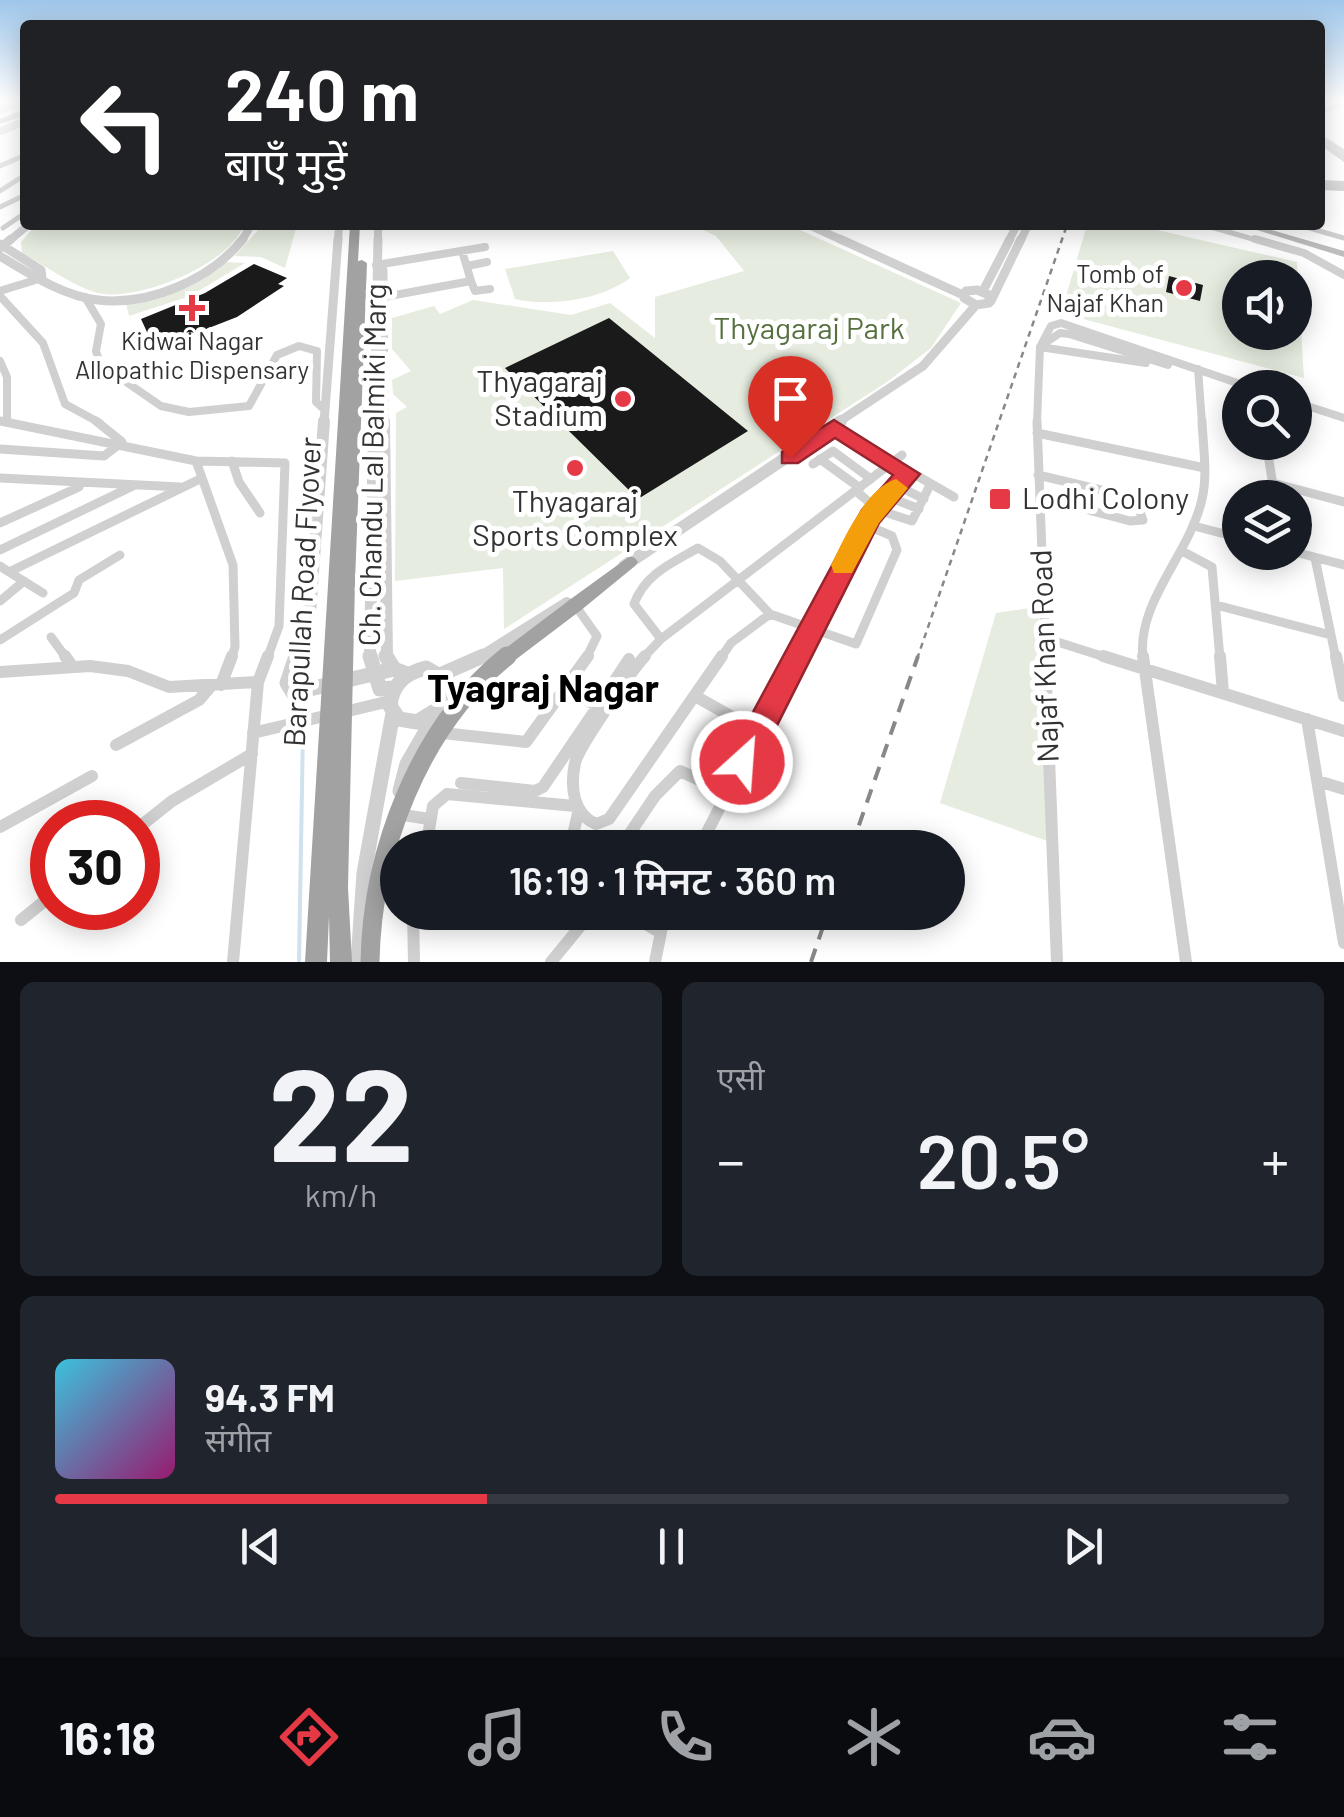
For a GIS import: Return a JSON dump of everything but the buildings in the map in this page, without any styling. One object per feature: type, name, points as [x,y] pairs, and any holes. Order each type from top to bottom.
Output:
[{"type":"highway","name":"Barapullah Road Flyover","points":[[316,962],[355,230]]},
{"type":"highway","name":"Barapullah Road Flyover","points":[[340,962],[338,888],[346,582],[364,230]]},
{"type":"highway","points":[[370,962],[375,896],[398,820],[426,756],[464,698],[506,656],[630,562]]},
{"type":"main road","points":[[1262,230],[1344,254]]},
{"type":"main road","points":[[1296,230],[1344,241]]},
{"type":"street","points":[[3,228],[20,216]]},
{"type":"street","points":[[22,230],[1,248],[42,278],[85,297],[118,300],[176,284],[226,256],[247,230]]},
{"type":"street","points":[[339,230],[310,614],[287,683],[293,693],[426,668],[442,674],[503,645],[834,428],[932,358],[976,305],[991,300],[1026,230]]},
{"type":"street","name":"Ch. Chandu Lal Balmiki Marg","points":[[381,230],[380,411],[386,657],[401,672]]},
{"type":"street","points":[[828,230],[966,293],[976,305]]},
{"type":"street","points":[[983,291],[1014,230]]},
{"type":"street","points":[[1223,230],[1304,252],[1344,272]]},
{"type":"street","points":[[1236,230],[1312,252],[1344,272]]},
{"type":"street","points":[[1313,230],[1344,241]]},
{"type":"street","points":[[380,264],[485,247]]},
{"type":"street","points":[[462,251],[475,291],[490,289]]},
{"type":"street","points":[[467,266],[487,262]]},
{"type":"street","name":"Ch. Chandu Lal Balmiki Marg","points":[[380,264],[384,297],[367,678],[392,701]]},
{"type":"street","points":[[42,278],[0,294],[43,343],[52,381],[65,404],[109,428],[122,442]]},
{"type":"street","points":[[384,297],[471,281]]},
{"type":"street","points":[[966,293],[983,291]]},
{"type":"street","points":[[983,291],[991,300]]},
{"type":"street","points":[[85,297],[101,324],[96,351],[100,364],[162,406],[189,412],[249,406],[256,401],[271,362],[284,352],[310,348],[317,352],[316,404],[325,410]]},
{"type":"street","points":[[1040,347],[1051,326],[1061,323],[1222,380]]},
{"type":"street","points":[[1040,347],[1060,332],[1167,365]]},
{"type":"street","points":[[1040,347],[1198,372]]},
{"type":"street","name":"Najaf Khan Road","points":[[1040,347],[1036,433],[1057,962]]},
{"type":"street","points":[[0,361],[8,377],[3,422],[122,442],[196,461],[285,464],[279,626],[258,682],[233,962]]},
{"type":"street","points":[[1186,962],[1144,624],[1194,526],[1205,468],[1198,372]]},
{"type":"street","points":[[1312,411],[1344,421]]},
{"type":"street","points":[[834,428],[954,497]]},
{"type":"street","points":[[1036,433],[1205,468]]},
{"type":"street","points":[[0,449],[104,456],[122,442]]},
{"type":"street","points":[[871,478],[836,449],[816,462],[858,489],[878,510],[912,522],[930,485]]},
{"type":"street","points":[[573,830],[575,761],[634,668],[662,639],[902,454]]},
{"type":"street","points":[[116,745],[199,700],[216,686],[236,647],[233,565],[196,461]]},
{"type":"street","points":[[232,461],[239,482],[260,513]]},
{"type":"street","points":[[708,830],[866,525],[908,474]]},
{"type":"street","points":[[1038,476],[1067,482],[1135,498],[1143,520],[1130,522],[1074,506],[1067,482]]},
{"type":"street","points":[[0,478],[182,487]]},
{"type":"street","points":[[4,569],[200,479]]},
{"type":"street","points":[[0,523],[86,484]]},
{"type":"street","points":[[0,550],[137,484]]},
{"type":"street","points":[[898,486],[922,504]]},
{"type":"street","points":[[1312,494],[1344,502]]},
{"type":"street","points":[[889,497],[922,504]]},
{"type":"street","points":[[662,639],[634,604],[645,580],[698,548],[720,561],[770,614],[846,644],[859,641],[897,550],[892,536],[866,525]]},
{"type":"street","points":[[1194,526],[1222,533]]},
{"type":"street","points":[[660,543],[678,560]]},
{"type":"street","points":[[1182,552],[1212,564],[1223,693]]},
{"type":"street","points":[[0,640],[74,593],[79,580],[120,555]]},
{"type":"street","points":[[1344,565],[1314,558],[1344,696]]},
{"type":"street","points":[[4,569],[43,593]]},
{"type":"street","points":[[0,601],[24,581]]},
{"type":"street","points":[[1216,605],[1331,635]]},
{"type":"street","points":[[426,731],[522,744],[598,640],[574,606]]},
{"type":"street","points":[[428,830],[433,806],[446,794],[576,810],[596,824],[608,820],[731,643],[770,614]]},
{"type":"street","points":[[51,637],[72,666]]},
{"type":"street","points":[[1044,638],[1344,731]]},
{"type":"street","points":[[461,783],[535,791],[544,787],[629,659]]},
{"type":"street","points":[[0,672],[72,666],[128,671],[165,687],[258,682]]},
{"type":"street","points":[[358,962],[364,872],[392,701],[401,672]]},
{"type":"street","points":[[380,962],[380,892],[392,814],[407,764],[447,697],[442,674]]},
{"type":"street","points":[[565,689],[598,706]]},
{"type":"street","points":[[695,696],[757,731]]},
{"type":"street","points":[[253,733],[392,701]]},
{"type":"street","points":[[392,701],[408,722],[436,714]]},
{"type":"street","points":[[1306,719],[1344,942]]},
{"type":"street","points":[[160,811],[252,754]]},
{"type":"street","points":[[632,830],[666,780],[680,771],[728,793]]},
{"type":"street","points":[[0,827],[92,776]]},
{"type":"street","points":[[1318,781],[1344,789]]},
{"type":"street","points":[[392,814],[429,820]]},
{"type":"street","points":[[20,920],[30,912]]},
{"type":"street","points":[[414,930],[414,962]]},
{"type":"street","points":[[551,962],[577,930]]},
{"type":"street","points":[[655,962],[660,948],[656,930]]},
{"type":"green space","points":[[32,230],[241,230],[233,243],[199,268],[156,286],[115,294],[79,286],[22,253],[21,242]]},
{"type":"green space","points":[[258,230],[296,230],[285,268],[261,257],[235,256]]},
{"type":"green space","name":"Thyagaraj Sports Complex","points":[[703,230],[800,230],[961,303],[931,348],[887,382],[504,629],[503,568],[395,581],[396,413],[407,407],[393,394],[392,380],[411,371],[392,349],[392,318],[434,306],[440,314],[473,300],[571,315],[610,303],[655,338],[655,297],[744,271],[716,236]]},
{"type":"green space","points":[[1086,230],[1157,230],[1288,260],[1222,260],[1222,350],[1302,350],[1304,370],[1274,370],[1061,313]]},
{"type":"green space","points":[[613,251],[630,278],[605,292],[575,300],[515,299],[505,269]]},
{"type":"green space","points":[[225,262],[245,263],[190,296],[129,316],[126,303],[172,293]]},
{"type":"green space","points":[[1043,606],[1053,843],[940,803],[996,613]]},
{"type":"waterway","points":[[299,962],[303,729]]},
{"type":"taxiway","points":[[1329,145],[1344,157]]},
{"type":"taxiway","points":[[1325,185],[1344,186]]},
{"type":"railway","points":[[917,659],[1065,230]]},
{"type":"railway","points":[[857,830],[918,656]]},
{"type":"railway","points":[[811,962],[822,930]]},
{"type":"slow traffic","points":[[843,565],[871,517],[896,488]]},
{"type":"place","name":"Tomb of Najaf Khan","points":[[1184,288]]},
{"type":"place","name":"Kidwai Nagar Allopathic Dispensary","points":[[192,308]]},
{"type":"place","name":"Thyagaraj Stadium","points":[[623,399]]},
{"type":"place","name":"Thyagaraj Sports Complex","points":[[575,468]]},
{"type":"place","name":"Lodhi Colony","points":[[1000,499]]},
{"type":"district","name":"Tyagraj Nagar","points":[[543,689]]},
{"type":"route","points":[[742,762],[834,580],[871,517],[908,474],[834,428],[790,458]]},
{"type":"park label","name":"Thyagaraj Park","points":[[809,329]]}]
